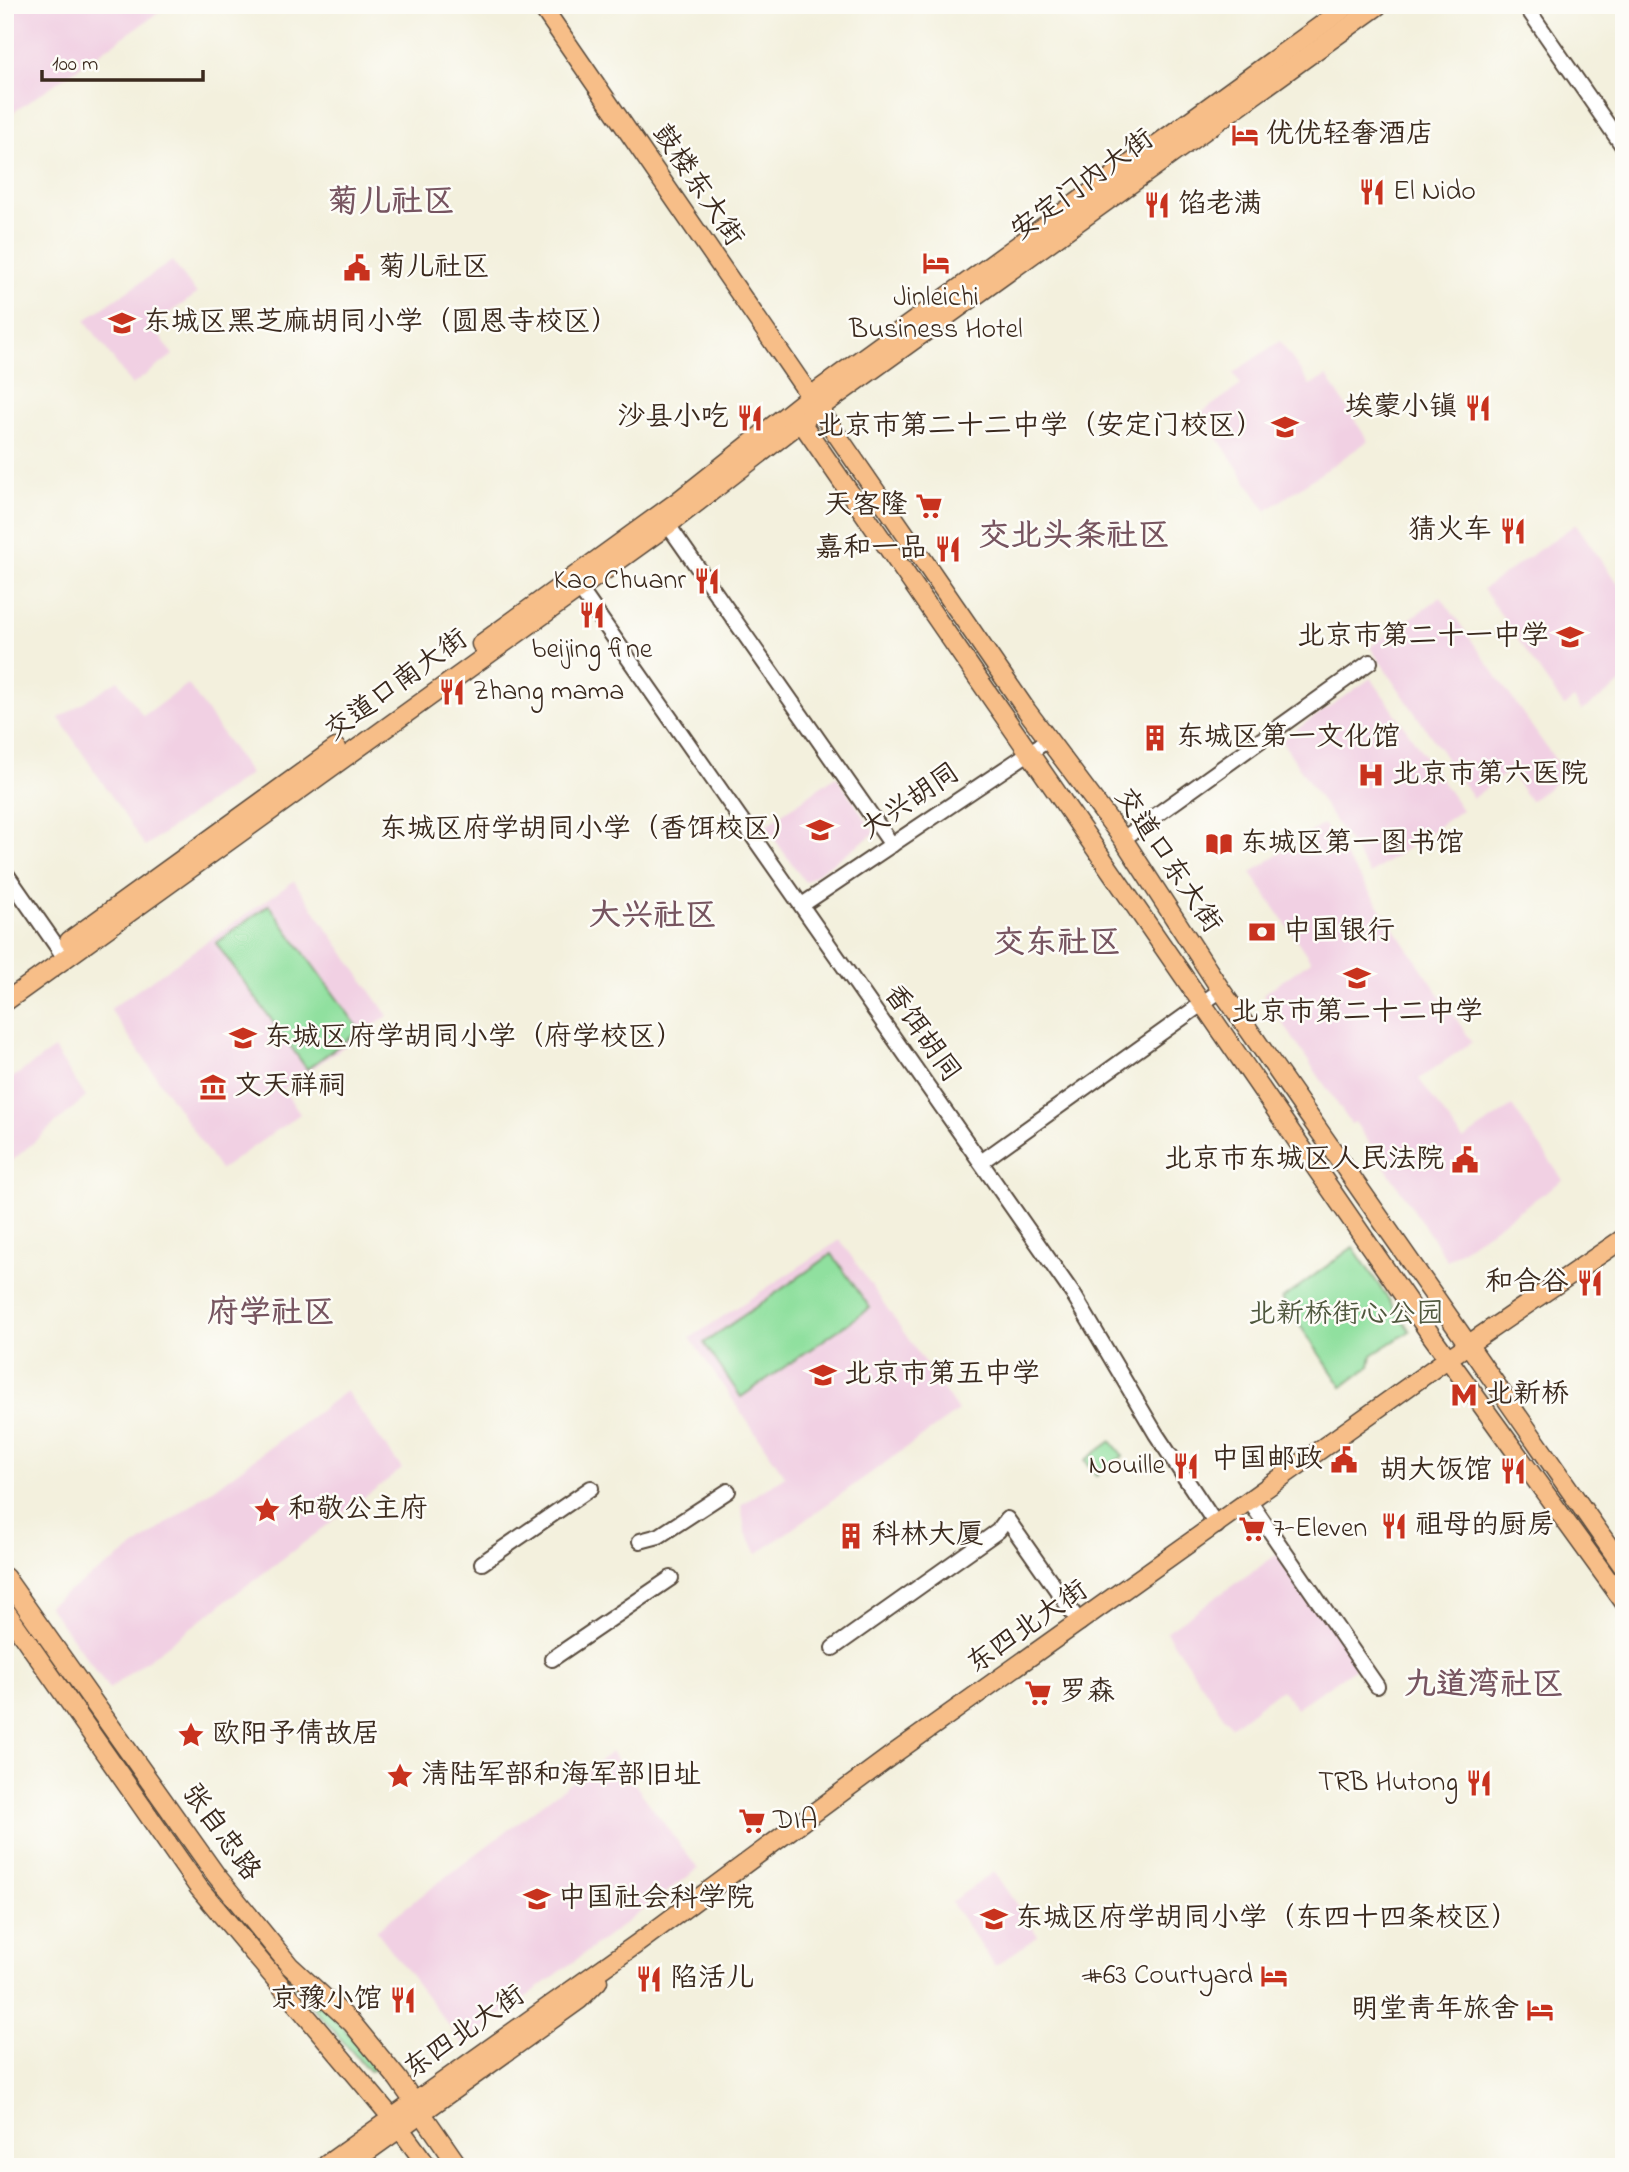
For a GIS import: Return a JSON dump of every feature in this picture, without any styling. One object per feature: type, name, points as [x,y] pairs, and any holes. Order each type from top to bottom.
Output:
[{"type":"main road","name":"鼓楼东大街","points":[[541,5],[813,403]]},
{"type":"main road","name":"安定门内大街","points":[[813,403],[1349,5]]},
{"type":"main road","name":"安定门内大街","points":[[813,403],[1379,5]]},
{"type":"main road","points":[[801,422],[813,403]]},
{"type":"main road","name":"交道口南大街","points":[[5,987],[62,953],[576,583],[678,501],[813,403]]},
{"type":"main road","name":"交道口东大街","points":[[813,403],[1048,740],[1123,839],[1221,990],[1624,1568]]},
{"type":"main road","name":"交道口南大街","points":[[576,583],[668,525],[801,422]]},
{"type":"main road","name":"交道口东大街","points":[[801,422],[1423,1324],[1450,1357],[1624,1602]]},
{"type":"main road","name":"交道口南大街","points":[[5,1002],[62,953]]},
{"type":"main road","name":"东四北大街","points":[[346,2167],[417,2107],[892,1755],[1450,1357],[1624,1238]]},
{"type":"main road","name":"张自忠路","points":[[5,1577],[216,1875],[290,1966],[352,2023],[460,2167]]},
{"type":"main road","name":"张自忠路","points":[[5,1610],[199,1888],[396,2123],[428,2167]]},
{"type":"main road","name":"东四北大街","points":[[323,2167],[396,2123]]},
{"type":"street","points":[[1525,5],[1624,148]]},
{"type":"street","points":[[668,525],[892,845]]},
{"type":"street","name":"香饵胡同","points":[[576,583],[1075,1297],[1156,1434],[1217,1525]]},
{"type":"street","points":[[1123,839],[1370,662]]},
{"type":"street","name":"大兴胡同","points":[[803,905],[1048,740]]},
{"type":"street","points":[[5,872],[62,953]]},
{"type":"street","points":[[981,1162],[1221,990]]},
{"type":"street","points":[[482,1563],[591,1488]]},
{"type":"street","points":[[640,1541],[659,1536],[728,1491]]},
{"type":"street","points":[[1250,1502],[1377,1686]]},
{"type":"street","points":[[833,1648],[998,1531],[1007,1519],[1080,1623]]},
{"type":"street","points":[[552,1660],[670,1578]]},
{"type":"shaded area","points":[[5,5],[170,5],[5,118]]},
{"type":"shaded area","name":"东城区黑芝麻胡同小学（圆恩寺校区）","points":[[172,261],[197,294],[152,325],[173,355],[132,385],[85,320]]},
{"type":"shaded area","name":"北京市第二十二中学（安定门校区）","points":[[1280,341],[1310,385],[1327,376],[1368,441],[1266,511],[1201,413],[1241,385],[1233,373]]},
{"type":"shaded area","name":"北京市第二十一中学","points":[[1576,524],[1624,593],[1624,681],[1582,711],[1574,699],[1564,706],[1483,589]]},
{"type":"shaded area","name":"北京市第六医院","points":[[1441,597],[1566,775],[1530,801],[1509,771],[1473,798],[1370,647]]},
{"type":"shaded area","name":"北京市第六医院","points":[[1371,678],[1462,810],[1370,874],[1281,740]]},
{"type":"shaded area","points":[[118,680],[143,716],[188,684],[250,774],[145,846],[59,718]]},
{"type":"shaded area","name":"东城区府学胡同小学（香饵校区）","points":[[836,776],[875,833],[805,882],[765,826]]},
{"type":"shaded area","name":"北京市第二十二中学","points":[[1323,824],[1472,1042],[1419,1079],[1463,1140],[1512,1106],[1563,1180],[1447,1260],[1355,1122],[1351,1124],[1263,994],[1311,961],[1251,873]]},
{"type":"shaded area","name":"东城区府学胡同小学（府学校区）","points":[[294,881],[388,1016],[283,1089],[300,1114],[220,1170],[110,1009]]},
{"type":"shaded area","points":[[54,1049],[86,1097],[5,1167],[5,1083]]},
{"type":"shaded area","name":"北京市第五中学","points":[[840,1240],[958,1411],[757,1554],[745,1531],[741,1505],[785,1476],[690,1338]]},
{"type":"shaded area","name":"和敬公主府","points":[[346,1391],[402,1469],[109,1689],[48,1605],[131,1550]]},
{"type":"shaded area","points":[[1279,1553],[1360,1665],[1296,1708],[1281,1689],[1231,1727],[1166,1632]]},
{"type":"shaded area","name":"中国社会科学院","points":[[611,1752],[698,1869],[463,2044],[376,1930]]},
{"type":"shaded area","name":"东城区府学胡同小学（东四十四条校区）","points":[[994,1872],[1038,1936],[995,1966],[951,1902]]},
{"type":"green space","points":[[269,905],[360,1030],[307,1069],[216,943]]},
{"type":"green space","name":"北新桥街心公园","points":[[1353,1247],[1410,1331],[1372,1355],[1370,1366],[1342,1387],[1282,1299]]},
{"type":"green space","points":[[832,1254],[870,1308],[741,1397],[704,1343]]},
{"type":"green space","points":[[1111,1441],[1123,1456],[1096,1476],[1085,1460]]},
{"type":"green space","points":[[238,1915],[338,2021],[376,2067],[374,2070],[369,2071],[295,1987]]},
{"type":"place","name":"优优轻奢酒店","points":[[1245,135]]},
{"type":"place","name":"El Nido","points":[[1372,192]]},
{"type":"place","name":"馅老满","points":[[1157,205]]},
{"type":"place","name":"Jinleichi Business Hotel","points":[[936,263]]},
{"type":"place","name":"菊儿社区","points":[[357,268]]},
{"type":"place","name":"东城区黑芝麻胡同小学（圆恩寺校区）","points":[[122,323]]},
{"type":"place","name":"埃蒙小镇","points":[[1478,408]]},
{"type":"place","name":"沙县小吃","points":[[750,418]]},
{"type":"place","name":"北京市第二十二中学（安定门校区）","points":[[1285,427]]},
{"type":"place","name":"天客隆","points":[[929,506]]},
{"type":"place","name":"猜火车","points":[[1513,531]]},
{"type":"place","name":"嘉和一品","points":[[948,549]]},
{"type":"place","name":"Kao Chuanr","points":[[707,581]]},
{"type":"place","name":"beijing fine","points":[[592,615]]},
{"type":"place","name":"北京市第二十一中学","points":[[1570,637]]},
{"type":"place","name":"Zhang mama","points":[[452,692]]},
{"type":"place","name":"东城区第一文化馆","points":[[1155,738]]},
{"type":"place","name":"北京市第六医院","points":[[1371,775]]},
{"type":"place","name":"东城区府学胡同小学（香饵校区）","points":[[820,830]]},
{"type":"place","name":"东城区第一图书馆","points":[[1219,844]]},
{"type":"place","name":"中国银行","points":[[1262,932]]},
{"type":"place","name":"北京市第二十二中学","points":[[1357,978]]},
{"type":"place","name":"东城区府学胡同小学（府学校区）","points":[[243,1038]]},
{"type":"place","name":"文天祥祠","points":[[213,1087]]},
{"type":"place","name":"北京市东城区人民法院","points":[[1465,1160]]},
{"type":"place","name":"和合谷","points":[[1590,1283]]},
{"type":"place","name":"北京市第五中学","points":[[823,1375]]},
{"type":"place","name":"北新桥","points":[[1464,1395]]},
{"type":"place","name":"中国邮政","points":[[1344,1460]]},
{"type":"place","name":"Nouille","points":[[1186,1466]]},
{"type":"place","name":"胡大饭馆","points":[[1513,1471]]},
{"type":"place","name":"和敬公主府","points":[[267,1510]]},
{"type":"place","name":"祖母的厨房","points":[[1394,1526]]},
{"type":"place","name":"7-Eleven","points":[[1252,1529]]},
{"type":"place","name":"科林大厦","points":[[851,1536]]},
{"type":"place","name":"罗森","points":[[1038,1693]]},
{"type":"place","name":"欧阳予倩故居","points":[[191,1735]]},
{"type":"place","name":"清陆军部和海军部旧址","points":[[400,1776]]},
{"type":"place","name":"TRB Hutong","points":[[1479,1783]]},
{"type":"place","name":"DIA","points":[[752,1821]]},
{"type":"place","name":"中国社会科学院","points":[[537,1899]]},
{"type":"place","name":"东城区府学胡同小学（东四十四条校区）","points":[[994,1919]]},
{"type":"place","name":"#63 Courtyard","points":[[1274,1976]]},
{"type":"place","name":"陷活儿","points":[[649,1979]]},
{"type":"place","name":"京豫小馆","points":[[403,2000]]},
{"type":"place","name":"明堂青年旅舍","points":[[1540,2010]]},
{"type":"district","name":"菊儿社区","points":[[391,203]]},
{"type":"district","name":"交北头条社区","points":[[1074,537]]},
{"type":"district","name":"大兴社区","points":[[653,917]]},
{"type":"district","name":"交东社区","points":[[1057,944]]},
{"type":"district","name":"府学社区","points":[[271,1314]]},
{"type":"district","name":"九道湾社区","points":[[1484,1686]]}]
